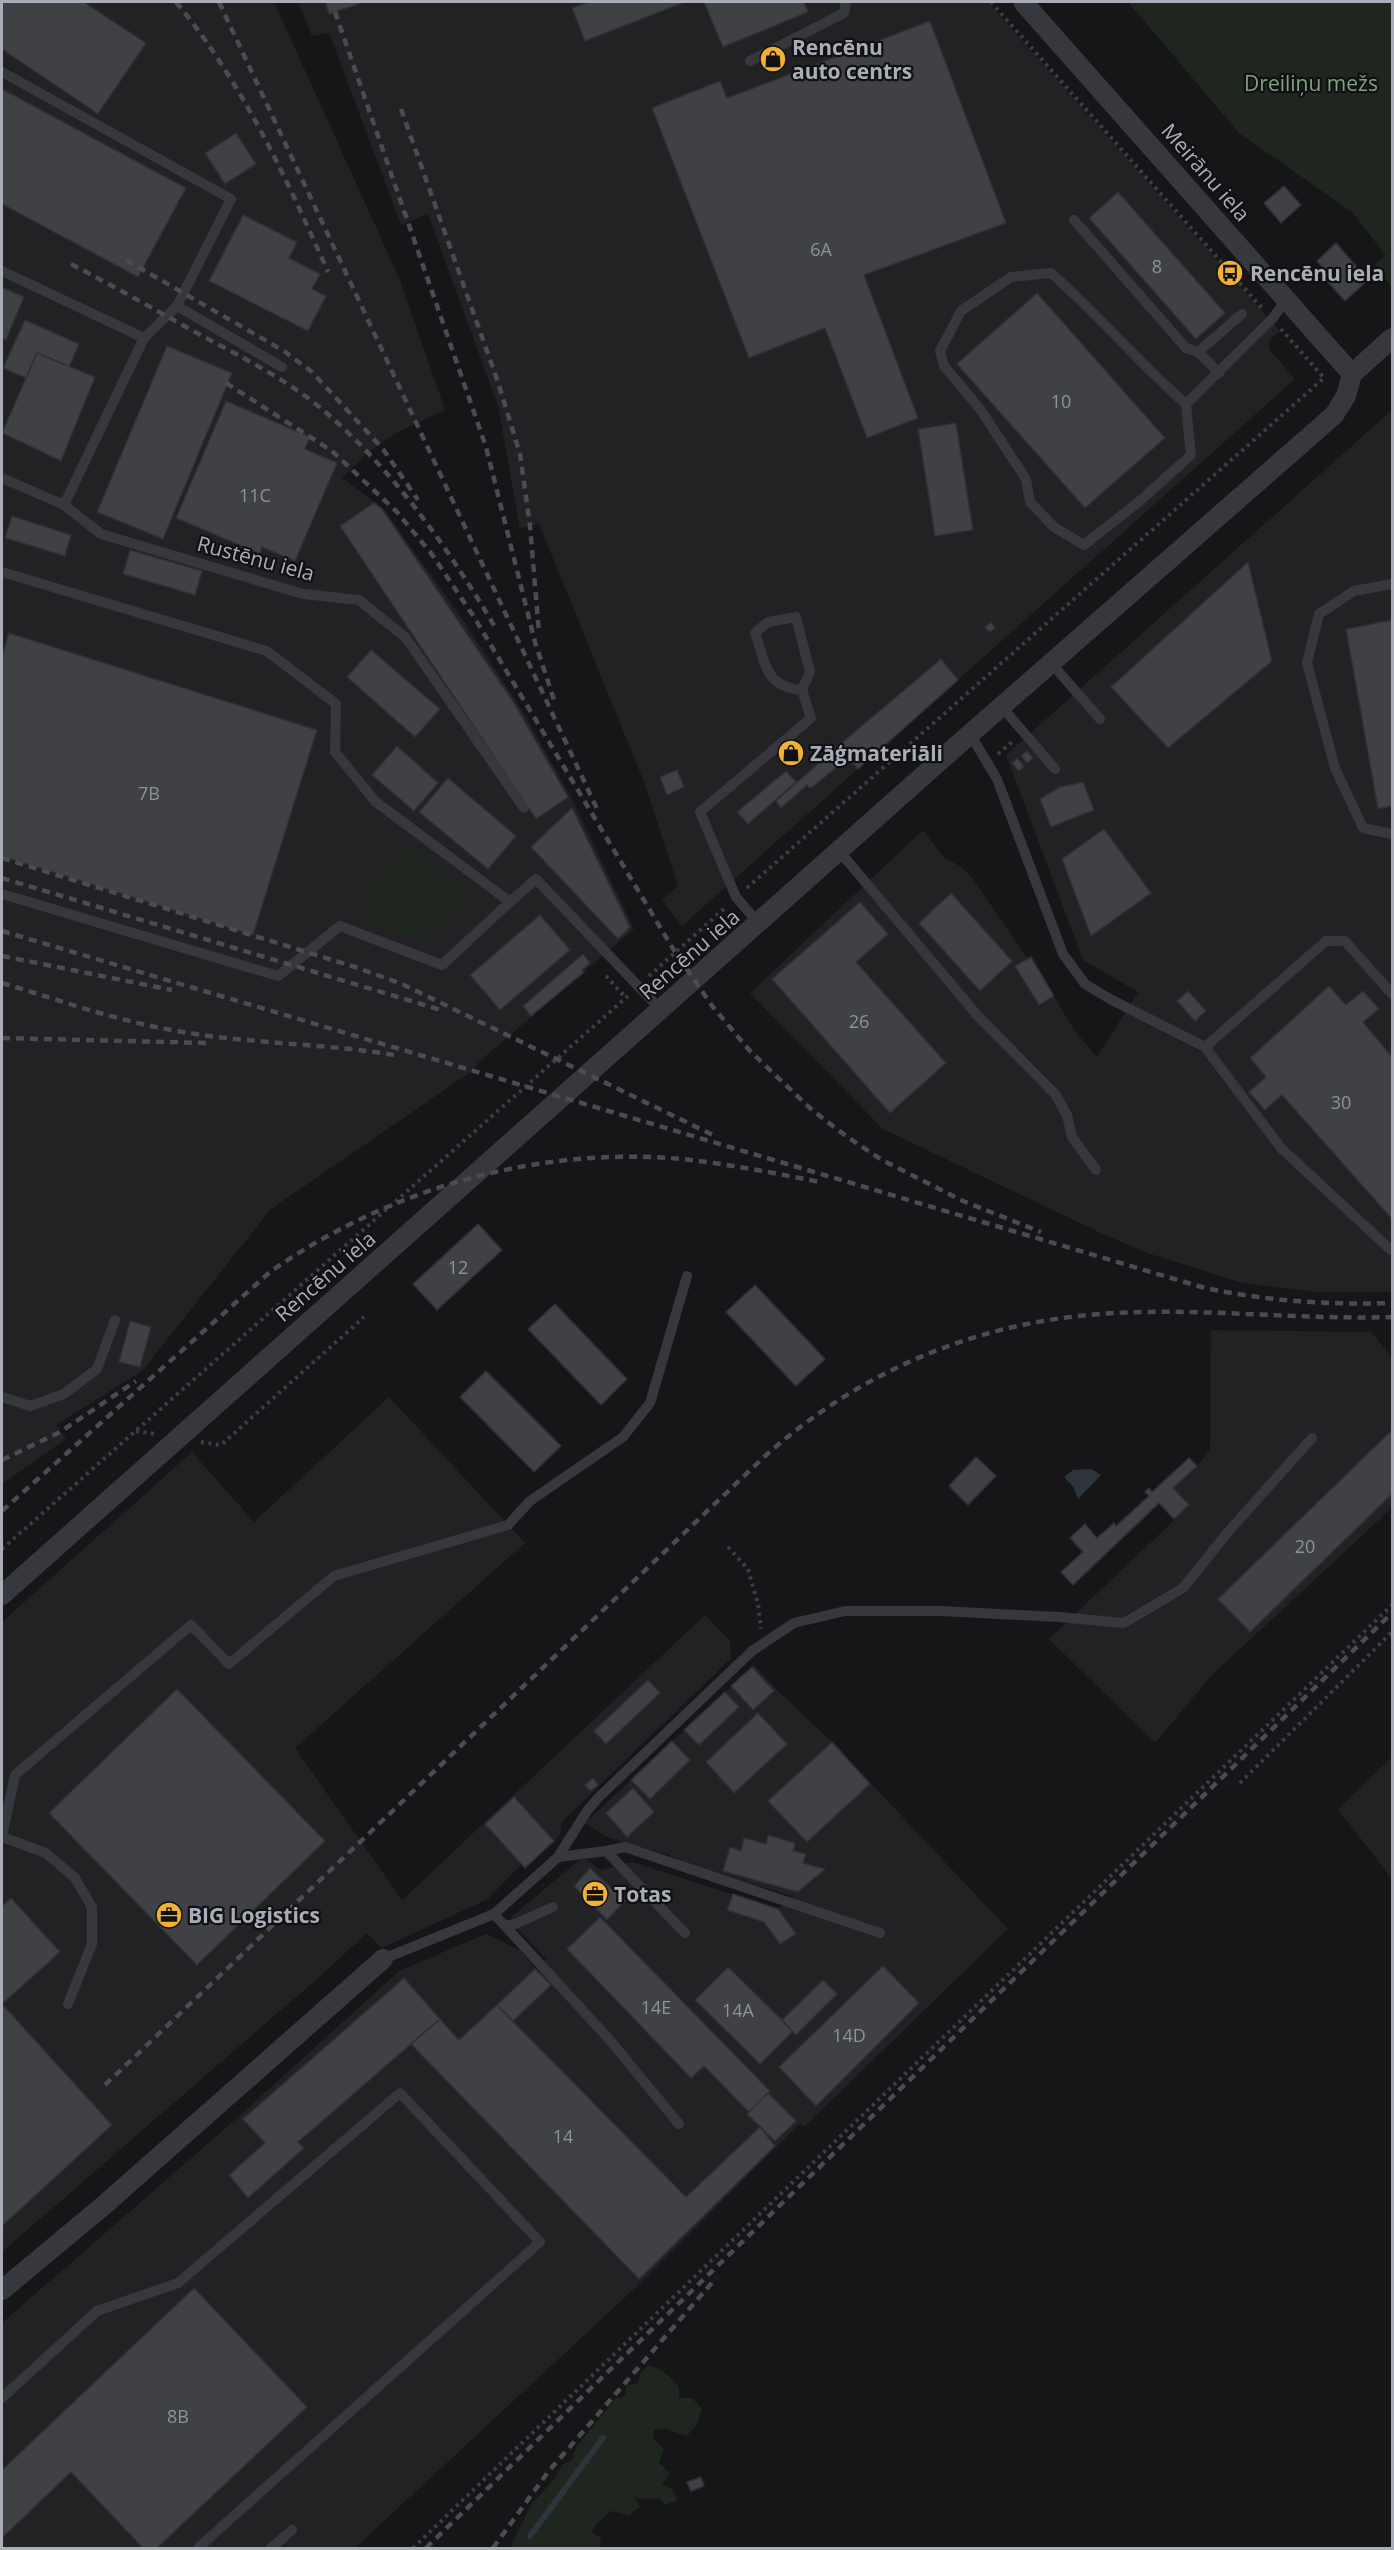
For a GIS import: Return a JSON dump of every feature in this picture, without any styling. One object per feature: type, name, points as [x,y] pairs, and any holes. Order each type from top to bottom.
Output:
[{"type":"street","name":"Meirānu iela","points":[[1023,2],[1352,374]]},
{"type":"street","name":"Rencēnu iela","points":[[2,1594],[759,924],[970,734],[1334,415],[1346,396],[1352,374],[1392,338]]},
{"type":"street","points":[[2,2290],[103,2206],[383,1959]]},
{"type":"lane","points":[[750,61],[844,13],[846,2]]},
{"type":"lane","points":[[2,72],[231,199],[177,306],[144,338],[64,505]]},
{"type":"lane","points":[[1074,220],[1186,348],[1198,352],[1219,373]]},
{"type":"lane","points":[[2,271],[144,338]]},
{"type":"lane","points":[[1052,273],[1084,302],[1154,376],[1186,404],[1191,456],[1141,500],[1084,545],[1054,527],[1030,502],[1026,479],[980,409],[944,366],[940,351],[961,311],[1011,277],[1052,273]]},
{"type":"lane","points":[[1186,404],[1272,319],[1287,300]]},
{"type":"lane","points":[[177,306],[282,367]]},
{"type":"lane","points":[[1198,352],[1242,314]]},
{"type":"lane","name":"Rustēnu iela","points":[[2,478],[64,505],[101,534],[303,594],[359,600],[406,638],[524,808]]},
{"type":"lane","points":[[2,572],[267,651],[336,704],[335,752],[376,801],[510,902]]},
{"type":"lane","points":[[1392,584],[1354,591],[1319,614],[1307,663],[1335,768],[1363,828],[1392,834]]},
{"type":"lane","points":[[759,924],[736,897],[700,813],[812,718],[802,690],[810,672],[796,616],[768,622],[755,633],[770,676],[784,689],[802,690]]},
{"type":"lane","points":[[1052,663],[1100,719]]},
{"type":"lane","points":[[1002,707],[1055,769]]},
{"type":"lane","points":[[970,734],[997,779],[1063,954],[1085,984],[1205,1047],[1281,1148],[1390,1250],[1392,1248]]},
{"type":"lane","points":[[840,852],[977,1015],[1056,1094],[1067,1115],[1072,1137],[1096,1170]]},
{"type":"lane","points":[[2,894],[278,976],[340,926],[442,965],[536,879],[661,1010]]},
{"type":"lane","points":[[1205,1047],[1326,941],[1345,941],[1392,994]]},
{"type":"lane","points":[[68,2004],[92,1944],[92,1907],[75,1878],[46,1853],[2,1837],[15,1775],[191,1625],[229,1664],[334,1576],[508,1525],[530,1501],[623,1437],[650,1403],[687,1276]]},
{"type":"lane","points":[[2,1397],[30,1406],[64,1394],[97,1369],[115,1320]]},
{"type":"lane","points":[[383,1959],[494,1914],[558,1857],[587,1811],[598,1798],[763,1642],[794,1623],[845,1611],[942,1611],[1124,1623],[1183,1588],[1228,1532],[1312,1438]]},
{"type":"lane","points":[[558,1857],[625,1847],[880,1932]]},
{"type":"lane","points":[[606,1851],[685,1933]]},
{"type":"lane","points":[[505,1926],[515,1924],[553,1907]]},
{"type":"lane","points":[[494,1914],[608,2038],[679,2124]]},
{"type":"lane","points":[[2,2398],[97,2312],[178,2283],[400,2093],[540,2242],[198,2548]]},
{"type":"lane","points":[[271,2548],[292,2530]]},
{"type":"path","points":[[2,1549],[1324,378],[991,2]]},
{"type":"path","points":[[136,1431],[221,1445],[364,1317]]},
{"type":"path","points":[[728,1547],[748,1569],[758,1604],[763,1642]]},
{"type":"path","points":[[413,2548],[1392,1605]]},
{"type":"path","points":[[1240,1783],[1392,1632]]},
{"type":"shaded area","points":[[2,2],[274,2],[400,280],[445,410],[396,433],[368,453],[342,478],[383,508],[461,617],[522,710],[570,795],[634,929],[481,1060],[472,1071],[271,1209],[142,1371],[56,1425],[66,1439],[2,1484]]},
{"type":"shaded area","points":[[298,2],[988,2],[1280,331],[1269,341],[1269,349],[1295,379],[682,926],[662,900],[678,886],[644,782],[539,524],[520,528],[498,406],[428,214],[401,225],[329,33],[312,36]]},
{"type":"shaded area","points":[[1392,410],[1392,1292],[1315,1292],[1243,1283],[1150,1254],[1105,1235],[883,1129],[750,993],[923,830],[944,858],[960,866],[973,879],[1027,958],[1031,957],[1074,1030],[1097,1057],[1138,992],[1083,960],[1006,755]]},
{"type":"shaded area","points":[[1211,1330],[1371,1332],[1392,1357],[1392,1508],[1213,1674],[1155,1743],[1049,1639],[1189,1506],[1173,1488],[1197,1466],[1210,1450]]},
{"type":"shaded area","points":[[389,1397],[525,1543],[295,1748],[402,1900],[705,1615],[730,1641],[731,1658],[562,1822],[560,1835],[525,1868],[522,1864],[488,1899],[382,1948],[367,1933],[2,2252],[2,1622],[192,1452],[254,1522]]},
{"type":"shaded area","points":[[1091,1469],[1101,1475],[1078,1499],[1074,1488],[1064,1477],[1073,1470]]},
{"type":"shaded area","points":[[754,1665],[832,1742],[1008,1929],[804,2127],[800,2123],[633,2290],[355,2548],[2,2548],[2,2323],[237,2118],[399,1971],[486,1934],[520,1950],[536,1969],[546,1959],[519,1930],[511,1917],[583,1857],[600,1870],[632,1862],[778,1909],[792,1896],[607,1837],[585,1823]]},
{"type":"shaded area","points":[[1392,1757],[1392,1879],[1338,1809]]},
{"type":"green space","name":"Dreiliņu mežs","points":[[1128,2],[1392,2],[1392,288],[1375,264],[1386,256],[1353,213],[1239,133]]},
{"type":"green space","points":[[412,847],[473,896],[424,941],[363,922],[363,894]]},
{"type":"green space","points":[[648,2366],[662,2370],[679,2387],[679,2398],[692,2398],[702,2409],[697,2424],[687,2436],[666,2429],[654,2430],[653,2439],[664,2449],[659,2463],[670,2473],[662,2485],[672,2489],[678,2500],[665,2505],[659,2498],[634,2497],[640,2507],[629,2515],[611,2511],[598,2522],[591,2532],[601,2538],[600,2548],[510,2548],[532,2503],[553,2481],[563,2464],[572,2460],[576,2447],[617,2397],[621,2398],[625,2395],[627,2385],[638,2383],[640,2373]]},
{"type":"building","points":[[2,2],[84,2],[146,43],[98,114],[2,49]]},
{"type":"building","points":[[325,2],[364,2],[329,14]]},
{"type":"building","points":[[588,2],[685,2],[585,41],[572,8]]},
{"type":"building","points":[[704,2],[804,2],[808,12],[723,47]]},
{"type":"building","points":[[930,21],[1006,223],[864,275],[918,418],[867,438],[825,328],[749,358],[652,108],[720,81],[727,98]]},
{"type":"building","points":[[2,89],[186,188],[138,277],[2,204]]},
{"type":"building","points":[[236,133],[256,164],[225,184],[205,153]]},
{"type":"building","points":[[1284,186],[1301,205],[1281,223],[1264,203]]},
{"type":"building","points":[[1118,192],[1225,313],[1196,339],[1089,218]]},
{"type":"building","points":[[243,215],[297,242],[289,258],[320,274],[312,289],[326,296],[308,331],[209,281]]},
{"type":"building","points":[[1336,243],[1368,280],[1345,301],[1326,280],[1330,276],[1317,261]]},
{"type":"building","points":[[2,287],[24,297],[6,340],[2,338]]},
{"type":"building","points":[[1037,293],[1165,438],[1085,508],[957,364]]},
{"type":"building","points":[[25,320],[79,344],[69,367],[37,353],[26,378],[3,368]]},
{"type":"building","points":[[167,346],[232,373],[163,539],[97,512]]},
{"type":"building","points":[[37,353],[95,377],[61,461],[2,433]]},
{"type":"building","points":[[226,401],[310,437],[305,449],[337,463],[295,561],[262,547],[260,554],[176,518]]},
{"type":"building","points":[[956,423],[973,530],[935,536],[918,429]]},
{"type":"building","points":[[374,503],[382,509],[514,703],[568,797],[536,819],[340,526]]},
{"type":"building","points":[[12,516],[71,535],[65,556],[5,538]]},
{"type":"building","points":[[130,550],[202,571],[195,595],[123,574]]},
{"type":"building","points":[[1248,562],[1272,661],[1168,748],[1111,687]]},
{"type":"building","points":[[1392,620],[1392,806],[1378,809],[1346,629]]},
{"type":"building","points":[[991,622],[995,628],[990,632],[985,627]]},
{"type":"building","points":[[9,633],[317,730],[253,935],[2,856],[2,656]]},
{"type":"building","points":[[371,650],[440,709],[415,737],[347,677]]},
{"type":"building","points":[[941,659],[958,680],[858,769],[845,755],[841,759],[843,762],[810,788],[807,785],[781,808],[776,801]]},
{"type":"building","points":[[397,746],[438,783],[414,811],[372,775]]},
{"type":"building","points":[[1027,751],[1033,758],[1027,763],[1021,756]]},
{"type":"building","points":[[1017,758],[1024,766],[1019,771],[1012,763]]},
{"type":"building","points":[[677,770],[684,787],[667,795],[660,777]]},
{"type":"building","points":[[786,771],[796,782],[748,824],[737,812]]},
{"type":"building","points":[[448,778],[516,836],[488,869],[419,812]]},
{"type":"building","points":[[1083,782],[1094,810],[1051,827],[1040,799],[1060,787]]},
{"type":"building","points":[[572,808],[630,927],[618,939],[531,847]]},
{"type":"building","points":[[1104,829],[1151,893],[1091,936],[1062,859]]},
{"type":"building","points":[[951,893],[1012,961],[980,991],[919,923]]},
{"type":"building","points":[[860,902],[888,934],[856,962],[946,1063],[890,1113],[772,979]]},
{"type":"building","points":[[540,915],[570,950],[500,1010],[470,975]]},
{"type":"building","points":[[583,954],[590,963],[582,970],[584,972],[531,1016],[523,1006]]},
{"type":"building","points":[[1031,957],[1054,996],[1039,1005],[1015,966]]},
{"type":"building","points":[[1329,986],[1346,1005],[1363,991],[1379,1009],[1363,1022],[1392,1057],[1392,1219],[1282,1095],[1265,1110],[1249,1092],[1266,1077],[1250,1058]]},
{"type":"building","points":[[1188,991],[1206,1011],[1195,1021],[1177,1001]]},
{"type":"building","points":[[478,1224],[502,1250],[437,1310],[413,1284]]},
{"type":"building","points":[[755,1285],[825,1359],[796,1386],[726,1312]]},
{"type":"building","points":[[555,1304],[627,1379],[601,1405],[528,1329]]},
{"type":"building","points":[[130,1321],[151,1327],[140,1367],[119,1362]]},
{"type":"building","points":[[486,1371],[561,1446],[534,1472],[460,1397]]},
{"type":"building","points":[[1392,1430],[1392,1494],[1250,1632],[1218,1599]]},
{"type":"building","points":[[976,1457],[996,1476],[968,1505],[949,1486]]},
{"type":"building","points":[[1189,1458],[1197,1466],[1173,1488],[1189,1505],[1174,1519],[1159,1503],[1073,1585],[1061,1572],[1083,1552],[1070,1538],[1085,1524],[1097,1538],[1114,1523],[1116,1526],[1149,1496],[1145,1492],[1149,1488],[1152,1492]]},
{"type":"building","points":[[752,1667],[774,1691],[753,1710],[731,1686]]},
{"type":"building","points":[[648,1680],[660,1693],[606,1744],[594,1731]]},
{"type":"building","points":[[177,1689],[325,1841],[197,1965],[49,1813]]},
{"type":"building","points":[[725,1692],[739,1707],[699,1745],[684,1730]]},
{"type":"building","points":[[758,1713],[787,1744],[734,1793],[706,1762]]},
{"type":"building","points":[[672,1741],[690,1760],[650,1799],[631,1780]]},
{"type":"building","points":[[832,1742],[870,1784],[807,1842],[768,1801]]},
{"type":"building","points":[[593,1778],[598,1785],[590,1791],[585,1785]]},
{"type":"building","points":[[633,1788],[654,1812],[627,1837],[606,1813]]},
{"type":"building","points":[[514,1797],[554,1841],[525,1868],[485,1824]]},
{"type":"building","points":[[768,1835],[795,1843],[793,1851],[806,1854],[803,1863],[825,1869],[798,1892],[723,1871],[730,1847],[741,1851],[744,1838],[766,1844]]},
{"type":"building","points":[[590,1868],[625,1901],[607,1920],[574,1886]]},
{"type":"building","points":[[733,1894],[778,1909],[796,1934],[780,1944],[764,1922],[727,1910]]},
{"type":"building","points":[[11,1898],[60,1952],[2,2004],[2,1906]]},
{"type":"building","points":[[600,1917],[770,2091],[749,2112],[704,2066],[691,2078],[567,1949]]},
{"type":"building","points":[[883,1966],[919,2003],[816,2106],[779,2067]]},
{"type":"building","points":[[728,1967],[793,2031],[760,2064],[695,2000]]},
{"type":"building","points":[[535,1969],[551,1985],[513,2021],[497,2005]]},
{"type":"building","points":[[404,1978],[440,2019],[298,2142],[304,2148],[248,2198],[229,2175],[265,2143],[243,2119]]},
{"type":"building","points":[[823,1980],[837,1994],[796,2035],[782,2020]]},
{"type":"building","points":[[2,2004],[112,2125],[2,2226]]},
{"type":"building","points":[[497,2005],[686,2197],[760,2127],[775,2146],[639,2279],[411,2044],[440,2019],[459,2040]]},
{"type":"building","points":[[768,2093],[796,2121],[775,2141],[747,2114]]},
{"type":"building","points":[[194,2288],[307,2407],[157,2548],[143,2548],[71,2472],[2,2538],[2,2470]]},
{"type":"building","points":[[701,2477],[704,2486],[691,2491],[687,2482]]},
{"type":"waterway","points":[[530,2536],[603,2438]]},
{"type":"railway","points":[[176,2],[222,65],[261,131],[328,272]]},
{"type":"railway","points":[[219,2],[599,813]]},
{"type":"railway","points":[[335,12],[486,447],[535,642],[555,703]]},
{"type":"railway","points":[[401,109],[498,382],[520,454],[530,526],[539,633]]},
{"type":"railway","points":[[126,260],[284,351],[312,372],[383,449],[418,500]]},
{"type":"railway","points":[[71,264],[265,370],[315,403],[378,463],[421,515],[460,570],[495,627]]},
{"type":"railway","points":[[226,383],[332,451],[396,511],[431,553],[474,617],[675,952],[713,1007],[750,1051],[812,1110],[882,1160],[963,1201],[1041,1232]]},
{"type":"railway","points":[[2,858],[355,967],[402,984],[715,1136]]},
{"type":"railway","points":[[2,878],[441,1010]]},
{"type":"railway","points":[[2,931],[1205,1288],[1298,1301],[1392,1303]]},
{"type":"railway","points":[[2,956],[172,990]]},
{"type":"railway","points":[[2,983],[110,1016],[155,1027],[231,1039],[394,1055]]},
{"type":"railway","points":[[2,1038],[207,1043]]},
{"type":"railway","points":[[2,1511],[270,1272],[316,1243],[414,1196],[519,1167],[573,1160],[628,1157],[699,1161],[820,1182]]},
{"type":"railway","points":[[105,2085],[765,1456],[803,1425],[843,1398],[884,1374],[927,1354],[972,1338],[1018,1326],[1066,1318],[1150,1312],[1392,1317]]},
{"type":"railway","points":[[2,1460],[60,1432],[136,1381]]},
{"type":"railway","points":[[426,2548],[1392,1613]]},
{"type":"railway","points":[[493,2548],[548,2472],[716,2278]]},
{"type":"place","name":"Rencēnu auto centrs","points":[[773,59]]},
{"type":"place","name":"Rencēnu iela","points":[[1230,273]]},
{"type":"place","name":"Zāģmateriāli","points":[[791,753]]},
{"type":"place","name":"Totas","points":[[595,1894]]},
{"type":"place","name":"BIG Logistics","points":[[169,1915]]}]
